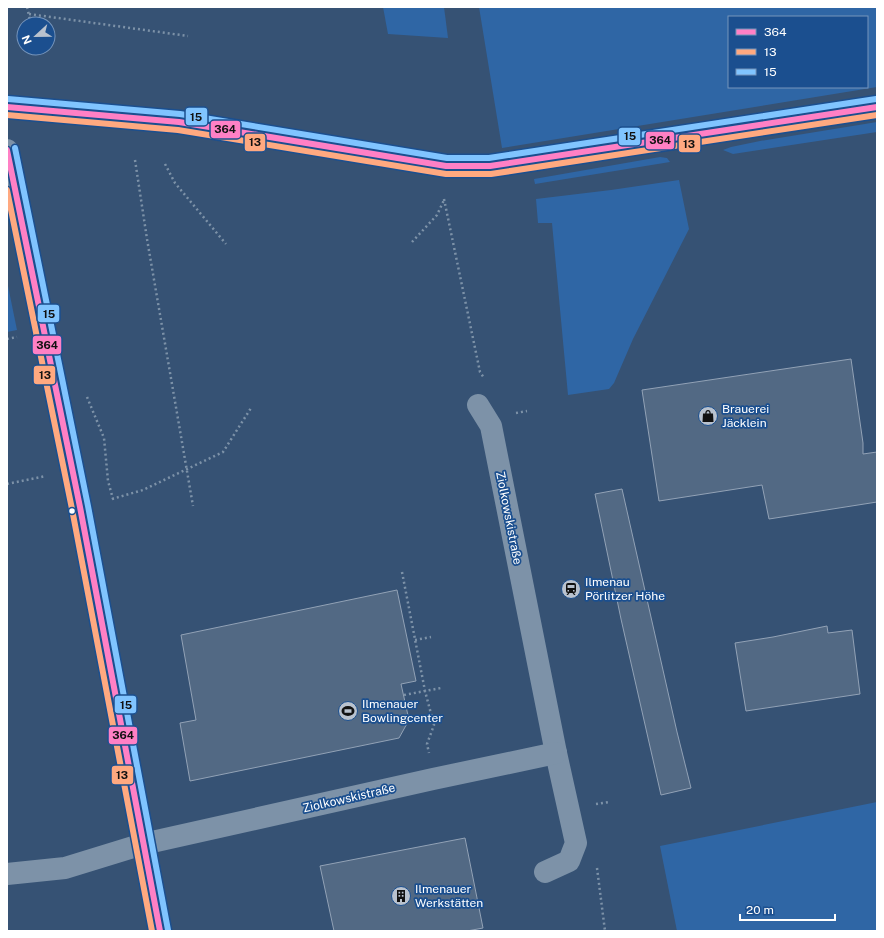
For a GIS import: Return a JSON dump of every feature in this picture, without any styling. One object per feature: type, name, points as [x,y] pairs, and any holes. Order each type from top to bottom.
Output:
[{"type":"street","points":[[7,107],[179,122],[446,166],[490,166],[877,107]]},
{"type":"street","points":[[7,150],[72,470],[160,931]]},
{"type":"street","name":"Ziolkowskistraße","points":[[478,405],[491,426],[556,753],[576,843],[569,861],[545,872]]},
{"type":"street","name":"Ziolkowskistraße","points":[[7,874],[65,868],[143,844],[556,753]]},
{"type":"path","points":[[27,7],[29,14],[188,36]]},
{"type":"path","points":[[135,160],[192,506]]},
{"type":"path","points":[[165,164],[175,183],[226,244]]},
{"type":"path","points":[[412,242],[437,215],[444,200],[480,372]]},
{"type":"path","points":[[7,339],[20,336]]},
{"type":"path","points":[[118,498],[143,490],[223,452],[251,408]]},
{"type":"path","points":[[7,484],[72,470]]},
{"type":"path","points":[[402,572],[425,691],[434,725],[427,744],[433,779]]},
{"type":"path","points":[[415,640],[431,637]]},
{"type":"path","points":[[404,695],[441,688]]},
{"type":"shaded area","points":[[383,7],[444,7],[448,38],[388,34]]},
{"type":"shaded area","points":[[479,7],[877,7],[877,87],[502,148]]},
{"type":"shaded area","points":[[877,122],[877,132],[733,154],[723,150],[760,141]]},
{"type":"shaded area","points":[[660,157],[667,158],[670,162],[535,184],[534,179]]},
{"type":"shaded area","points":[[679,180],[689,229],[633,339],[614,383],[609,389],[568,395],[552,223],[538,223],[536,199]]},
{"type":"shaded area","points":[[7,281],[17,330],[7,332]]},
{"type":"shaded area","points":[[877,802],[877,931],[677,931],[660,846]]},
{"type":"building","points":[[851,359],[863,443],[863,454],[877,452],[877,502],[769,519],[762,485],[659,501],[642,390]]},
{"type":"building","points":[[622,489],[691,788],[661,795],[621,619],[595,494]]},
{"type":"building","points":[[397,590],[416,681],[401,684],[409,720],[399,738],[190,781],[180,723],[196,720],[181,635]]},
{"type":"building","points":[[827,626],[828,633],[852,630],[860,694],[746,711],[735,643]]},
{"type":"building","name":"Ilmenauer Werkstätten","points":[[465,838],[483,928],[467,931],[334,931],[320,866]]},
{"type":"transit line","name":"15","points":[[8,99],[180,114],[447,158],[489,158],[876,99]]},
{"type":"transit line","name":"364","points":[[7,107],[179,122],[446,166],[490,166],[877,107]]},
{"type":"transit line","name":"13","points":[[7,115],[178,130],[446,174],[491,174],[877,115]]},
{"type":"transit line","name":"15","points":[[15,148],[88,506],[168,930]]},
{"type":"transit line","name":"364","points":[[7,150],[80,507],[160,931]]},
{"type":"transit line","name":"13","points":[[7,190],[72,509],[152,931]]},
{"type":"place","name":"Brauerei Jäcklein","points":[[708,416]]},
{"type":"place","name":"Ilmenau Pörlitzer Höhe","points":[[571,589]]},
{"type":"place","name":"Ilmenauer Bowlingcenter","points":[[348,711]]},
{"type":"place","name":"Ilmenauer Werkstätten","points":[[401,896]]}]
